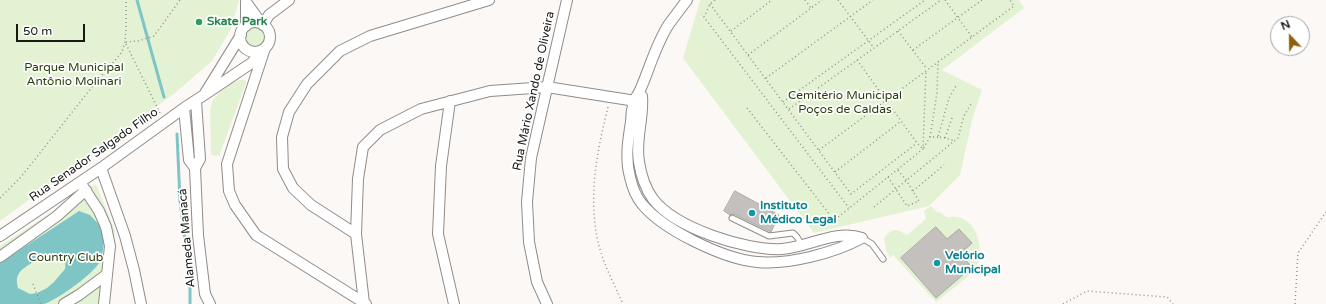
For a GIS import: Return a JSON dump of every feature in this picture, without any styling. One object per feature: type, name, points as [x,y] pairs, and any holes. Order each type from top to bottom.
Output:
[{"type":"street","points":[[262,24],[269,15],[289,0]]},
{"type":"street","points":[[356,234],[311,204],[293,188],[283,169],[282,137],[289,112],[306,84],[340,51],[370,36],[489,0]]},
{"type":"street","name":"Rua Mário Xando de Oliveira","points":[[547,304],[537,282],[529,242],[527,202],[531,158],[567,0]]},
{"type":"street","points":[[687,0],[669,25],[654,54],[638,102],[627,156],[634,192],[641,204],[669,228],[716,250],[756,262],[795,260],[847,246],[862,238]]},
{"type":"street","points":[[246,1],[262,24],[267,28],[270,40],[262,50],[228,164],[229,191],[235,205],[256,235],[365,303]]},
{"type":"street","points":[[200,98],[246,26],[246,1]]},
{"type":"street","points":[[246,26],[251,23],[262,24]]},
{"type":"street","points":[[241,35],[245,48],[253,52],[262,50]]},
{"type":"street","name":"Rua Senador Salgado Filho","points":[[0,236],[83,186],[101,168],[164,122],[254,62],[262,50]]},
{"type":"street","points":[[365,303],[356,234],[358,179],[363,147],[380,130],[421,109],[490,91],[547,87],[638,102]]},
{"type":"street","name":"Alameda Manacá","points":[[200,98],[200,159],[195,168],[198,235],[205,294],[210,304]]},
{"type":"street","points":[[450,101],[441,166],[438,234],[454,304]]},
{"type":"street","points":[[638,102],[638,160],[646,185],[653,199],[668,213],[694,229],[738,244],[756,248],[783,249],[842,235],[851,235],[862,238]]},
{"type":"street","name":"Alameda Manacá","points":[[184,108],[189,160],[195,168]]},
{"type":"street","points":[[101,168],[125,236],[141,304]]},
{"type":"street","points":[[0,257],[57,216],[83,186],[99,211],[110,246],[104,304]]},
{"type":"street","points":[[64,304],[106,276]]},
{"type":"lane","points":[[732,218],[769,236],[793,233],[802,245]]},
{"type":"lane","points":[[842,235],[847,246]]},
{"type":"lane","points":[[862,238],[872,244],[883,259]]},
{"type":"path","points":[[0,198],[21,177],[96,82],[122,52],[125,42],[126,0]]},
{"type":"path","points":[[125,42],[138,41],[154,36],[180,0]]},
{"type":"path","points":[[716,0],[710,4],[704,17],[849,208]]},
{"type":"path","points":[[730,31],[772,0]]},
{"type":"path","points":[[805,0],[811,8]]},
{"type":"path","points":[[748,55],[822,0]]},
{"type":"path","points":[[838,0],[874,48]]},
{"type":"path","points":[[766,78],[873,0]]},
{"type":"path","points":[[783,102],[924,0]]},
{"type":"path","points":[[789,109],[941,0]]},
{"type":"path","points":[[945,0],[972,37]]},
{"type":"path","points":[[913,50],[982,0]]},
{"type":"path","points":[[819,150],[1014,6],[1010,0]]},
{"type":"path","points":[[710,4],[851,194],[916,143]]},
{"type":"path","points":[[898,31],[927,70],[923,149]]},
{"type":"path","points":[[125,42],[164,122]]},
{"type":"path","points":[[857,60],[900,122],[916,143],[923,149]]},
{"type":"path","points":[[832,222],[923,149],[930,137],[938,93],[938,61]]},
{"type":"path","points":[[938,137],[948,98],[956,86]]},
{"type":"path","points":[[611,97],[601,136],[595,170],[593,202],[598,242],[608,273],[623,304]]},
{"type":"path","points":[[874,207],[958,138],[964,116],[971,104]]},
{"type":"path","points":[[747,108],[834,220]]},
{"type":"path","points":[[945,138],[952,118]]},
{"type":"path","points":[[835,172],[900,122]]},
{"type":"path","points":[[930,137],[945,138],[955,141]]},
{"type":"path","points":[[913,191],[944,166]]},
{"type":"path","points":[[888,177],[907,206],[919,201],[906,180],[897,170]]},
{"type":"path","points":[[1295,304],[1298,253],[1326,212]]},
{"type":"path","points":[[33,284],[41,304]]},
{"type":"path","points":[[1063,304],[1087,291],[1167,297],[1173,304]]},
{"type":"green space","name":"Parque Municipal Antônio Molinari","points":[[0,0],[239,0],[231,29],[212,61],[175,93],[0,221]]},
{"type":"green space","name":"Cemitério Municipal Poços de Caldas","points":[[1019,0],[1024,8],[942,70],[982,90],[973,117],[960,175],[929,206],[814,233],[683,58],[700,1]]},
{"type":"green space","points":[[255,27],[262,30],[265,37],[262,44],[255,47],[248,44],[245,37],[248,30]]},
{"type":"green space","points":[[245,80],[246,83],[219,156],[211,155],[210,110],[213,100],[221,91],[232,83]]},
{"type":"green space","name":"Country Club","points":[[96,184],[115,231],[108,304],[0,304],[0,246]]},
{"type":"green space","points":[[931,206],[937,212],[946,217],[958,217],[967,221],[973,227],[979,241],[980,249],[977,264],[974,270],[936,302],[893,255],[890,258],[886,249],[884,238],[890,232],[895,230],[907,235],[926,219],[924,211]]},
{"type":"water","points":[[79,211],[90,215],[104,230],[102,253],[97,266],[75,286],[44,304],[0,304],[0,263]],"holes":[[[54,253],[66,256],[65,269],[47,288],[37,293],[30,294],[18,288],[18,275],[24,268]]]},
{"type":"building","name":"Instituto Médico Legal","points":[[735,191],[779,215],[771,232],[734,214],[730,215],[724,211]]},
{"type":"building","name":"Velório Municipal","points":[[936,227],[947,239],[959,229],[972,243],[960,254],[972,267],[936,298],[901,258]]},
{"type":"waterway","points":[[137,0],[164,97]]},
{"type":"waterway","points":[[177,134],[180,201],[190,276],[190,304]]},
{"type":"place","name":"Skate Park","points":[[199,22]]},
{"type":"place","name":"Instituto Médico Legal","points":[[752,213]]},
{"type":"place","name":"Velório Municipal","points":[[937,263]]}]
